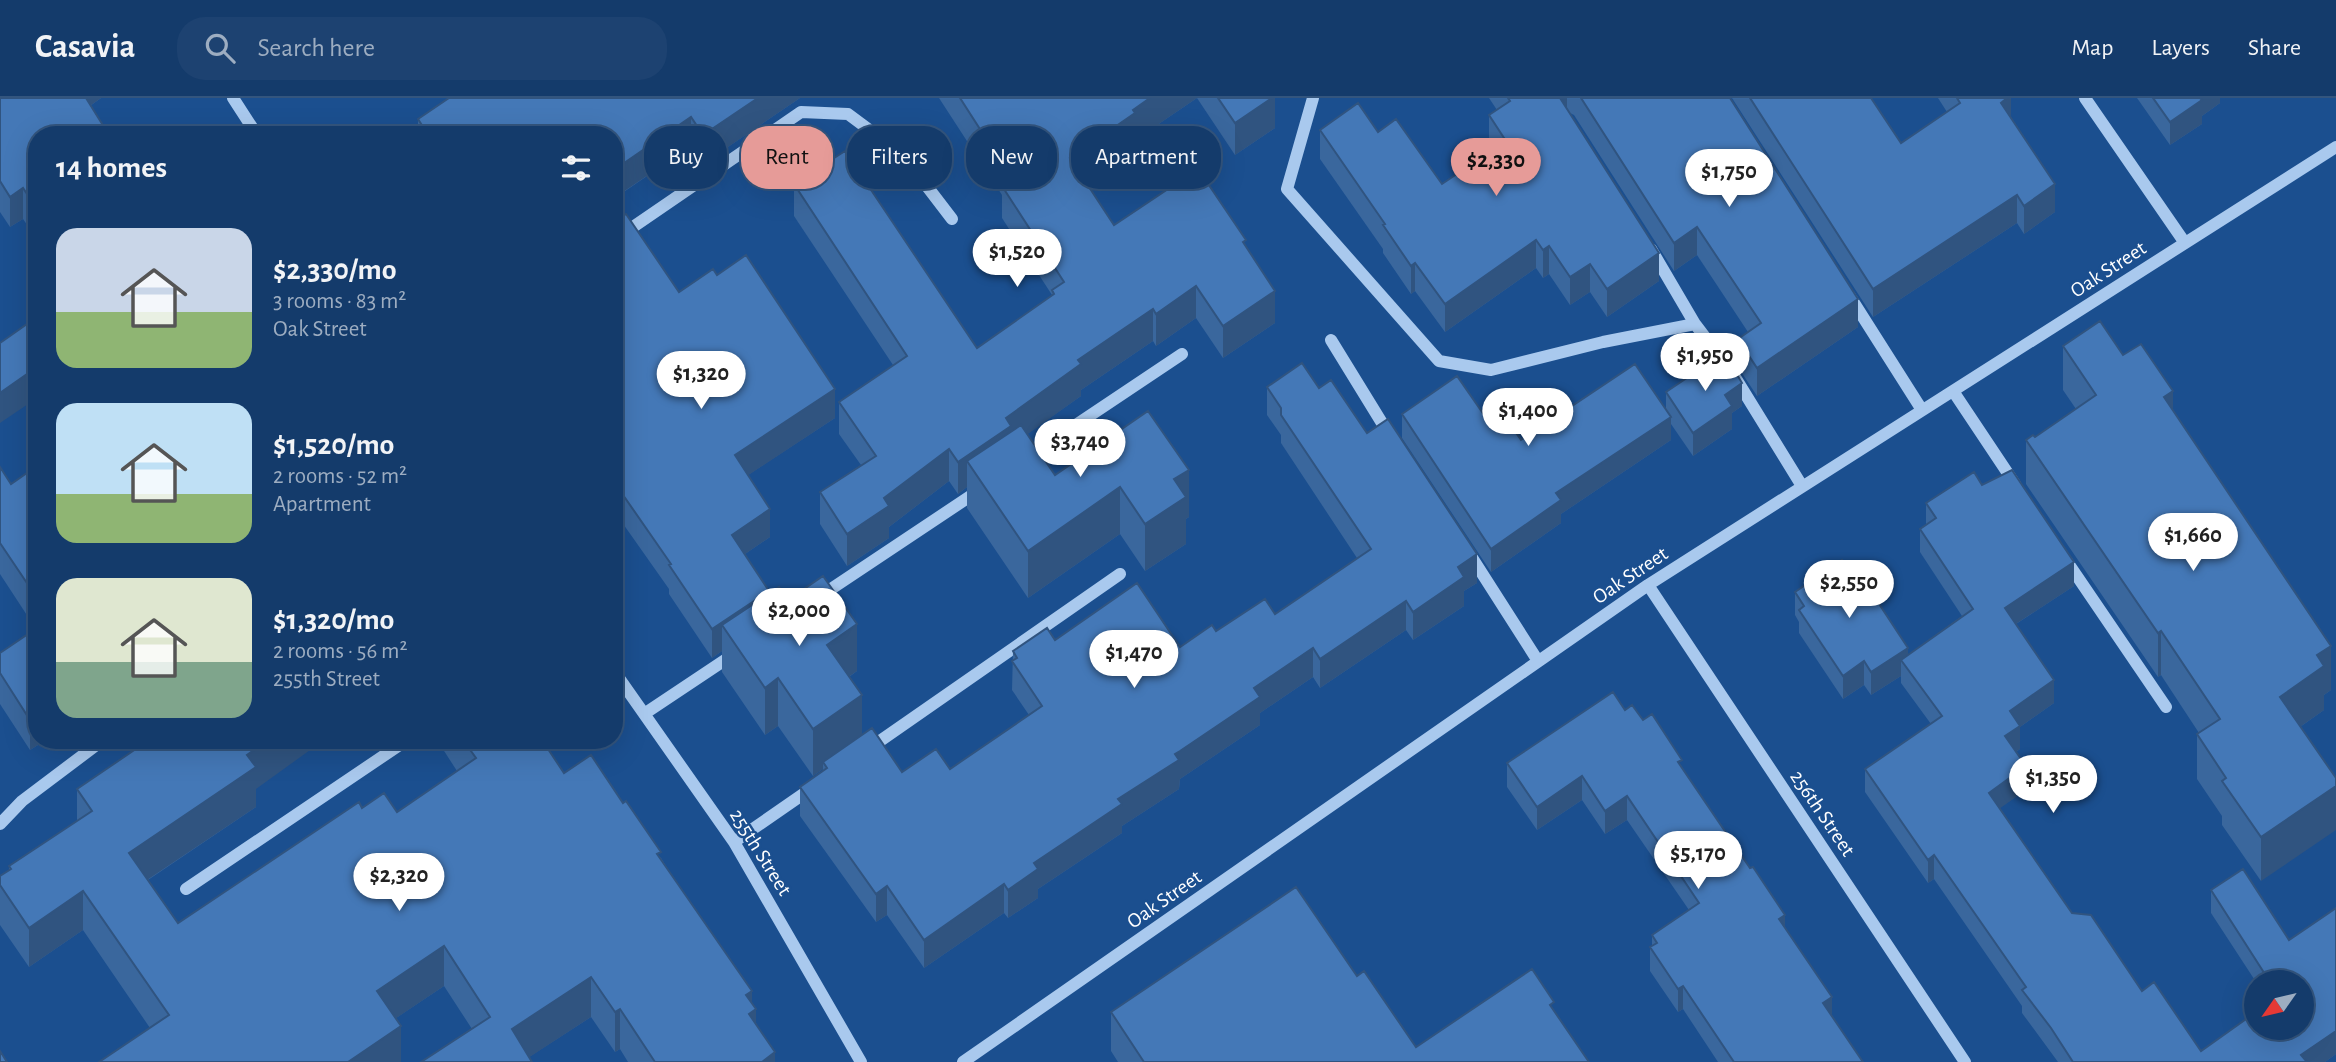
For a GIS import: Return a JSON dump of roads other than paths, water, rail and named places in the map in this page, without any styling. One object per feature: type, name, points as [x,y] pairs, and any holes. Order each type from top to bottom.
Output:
[{"type":"street","points":[[233,98],[251,126]]},
{"type":"street","points":[[1313,98],[1287,189],[1439,361],[1491,370],[1603,342],[1695,324]]},
{"type":"street","points":[[2085,98],[2185,243]]},
{"type":"street","points":[[623,234],[801,112],[848,114],[903,155],[952,219]]},
{"type":"street","name":"Oak Street","points":[[963,1062],[1648,585],[2336,147]]},
{"type":"street","points":[[1647,243],[1695,324],[1733,374],[1802,486]]},
{"type":"street","points":[[1840,280],[1922,410]]},
{"type":"street","points":[[1331,340],[1397,446]]},
{"type":"street","points":[[1010,469],[1182,354]]},
{"type":"street","points":[[1953,391],[2020,492]]},
{"type":"street","points":[[804,607],[987,484]]},
{"type":"street","points":[[1458,536],[1538,661]]},
{"type":"street","points":[[2058,548],[2166,707]]},
{"type":"street","points":[[859,755],[1120,574]]},
{"type":"street","name":"256th Street","points":[[1648,585],[1965,1062]]},
{"type":"street","points":[[644,714],[747,645]]},
{"type":"street","name":"255th Street","points":[[623,684],[734,842],[862,1062]]},
{"type":"street","points":[[0,824],[22,801],[91,749]]},
{"type":"street","points":[[186,889],[394,749]]},
{"type":"street","points":[[734,842],[825,779]]}]
